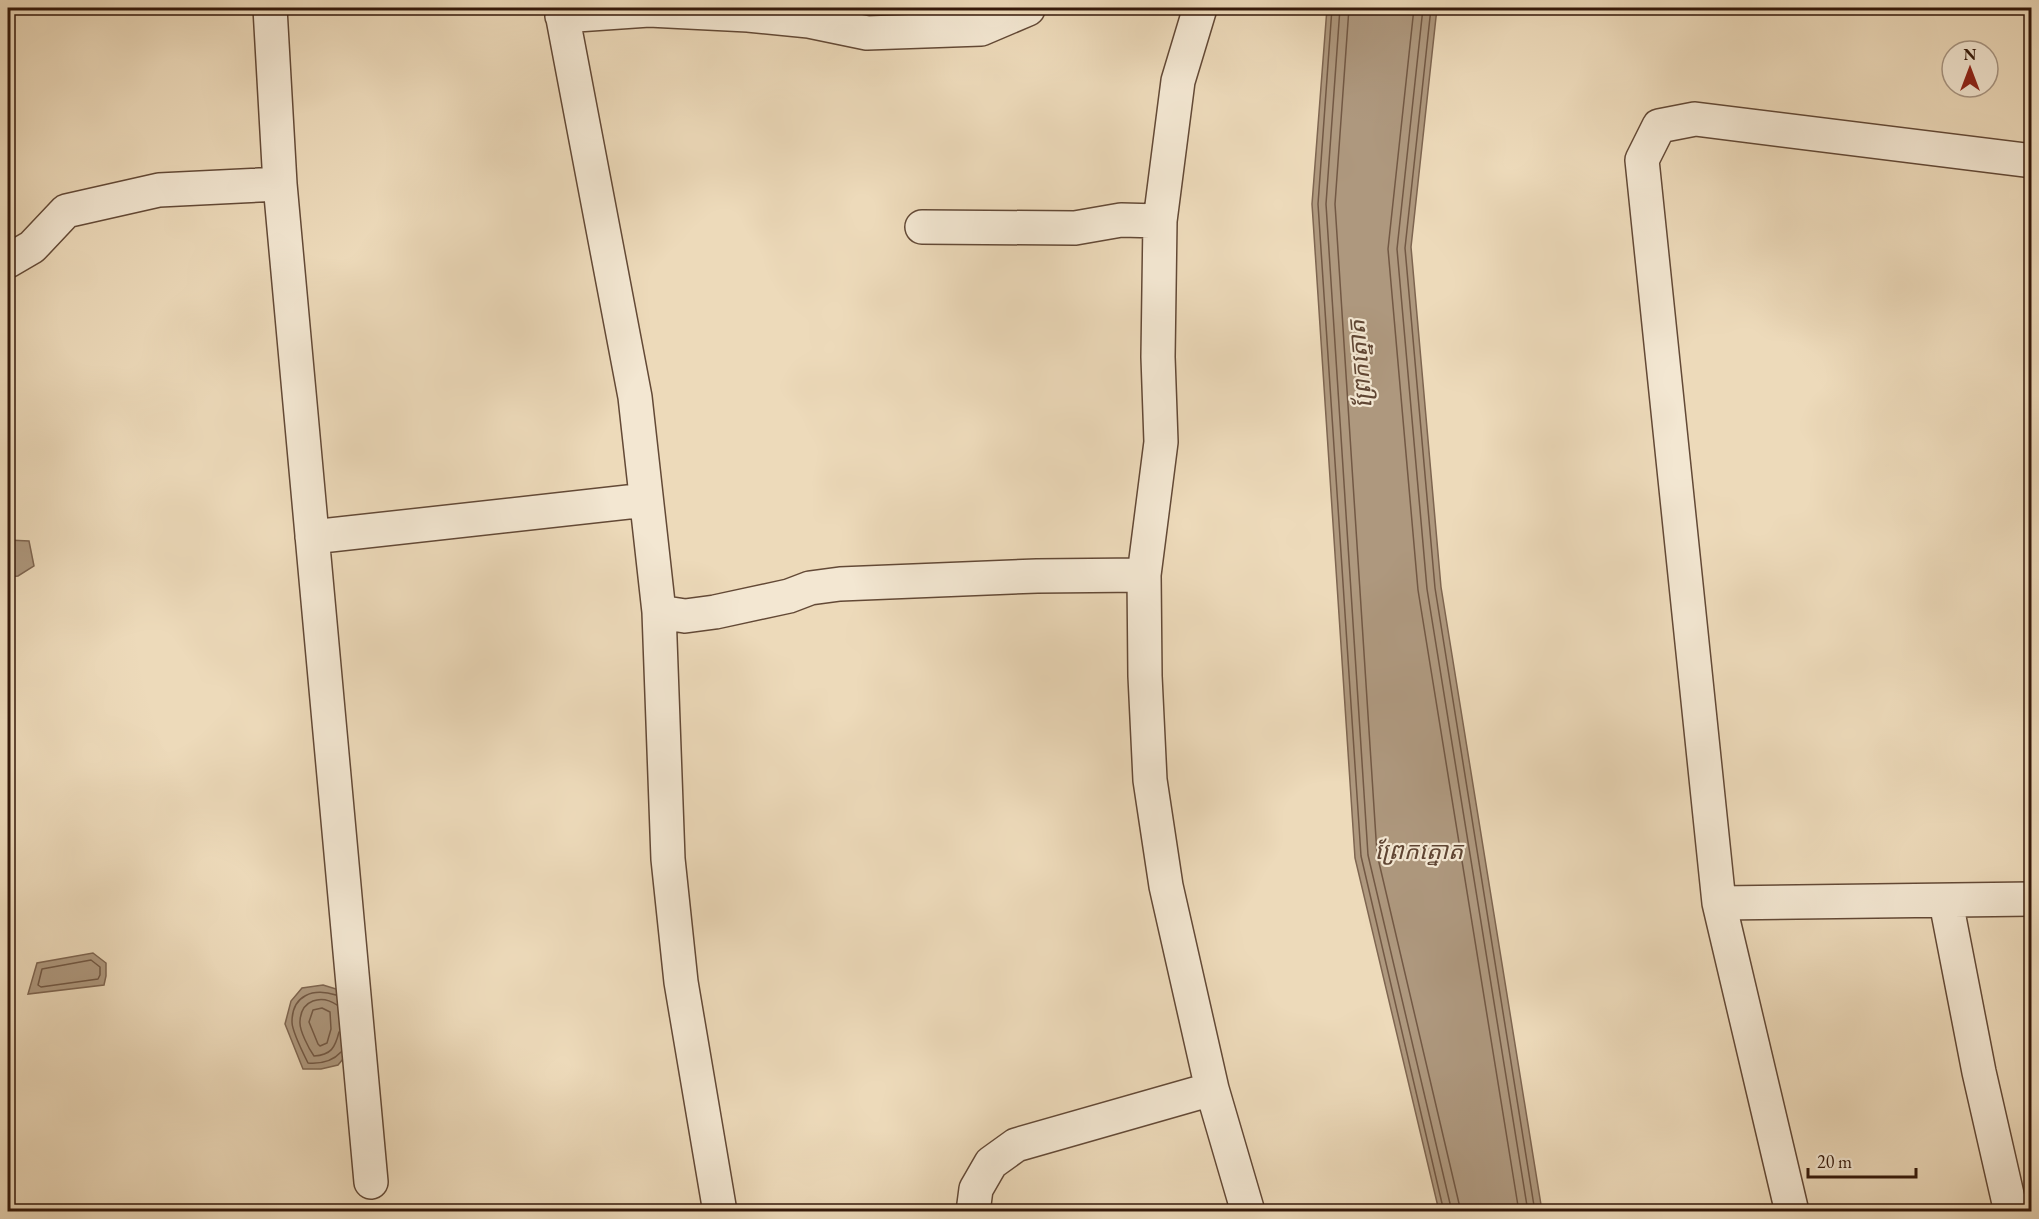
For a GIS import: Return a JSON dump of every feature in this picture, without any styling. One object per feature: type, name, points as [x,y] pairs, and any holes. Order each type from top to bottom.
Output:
[{"type":"street","points":[[270,8],[280,184],[371,1182]]},
{"type":"street","points":[[1200,8],[1178,81],[1160,221],[1158,357],[1161,442],[1144,575],[1145,676],[1150,780],[1166,886],[1212,1089],[1248,1212]]},
{"type":"street","points":[[720,1212],[681,982],[668,859],[659,612],[635,396],[562,12],[649,10],[748,15],[809,21],[867,33],[890,33],[981,29],[1028,9]]},
{"type":"street","points":[[1792,1212],[1719,903],[1642,160],[1659,126],[1695,119],[2031,161]]},
{"type":"street","points":[[8,261],[32,247],[66,211],[159,189],[280,184]]},
{"type":"street","points":[[922,227],[1075,228],[1121,220],[1160,221]]},
{"type":"street","points":[[312,537],[646,500]]},
{"type":"street","points":[[659,612],[686,616],[715,612],[789,596],[810,588],[840,585],[1037,576],[1144,575]]},
{"type":"street","points":[[1719,903],[1946,902],[2031,899]]},
{"type":"street","points":[[1946,902],[1979,1072],[2011,1212]]},
{"type":"street","points":[[973,1212],[976,1189],[991,1163],[1016,1145],[1212,1089]]},
{"type":"water","name":"ព្រែកត្នោត","points":[[1327,8],[1437,8],[1411,247],[1441,587],[1542,1211],[1439,1211],[1355,858],[1312,204]]},
{"type":"water","points":[[8,540],[29,541],[34,566],[18,576],[8,577]]},
{"type":"water","points":[[93,953],[106,963],[104,985],[28,994],[37,963]]},
{"type":"water","points":[[323,985],[346,992],[348,1053],[338,1065],[321,1069],[303,1069],[285,1024],[291,1001],[302,988]]}]
